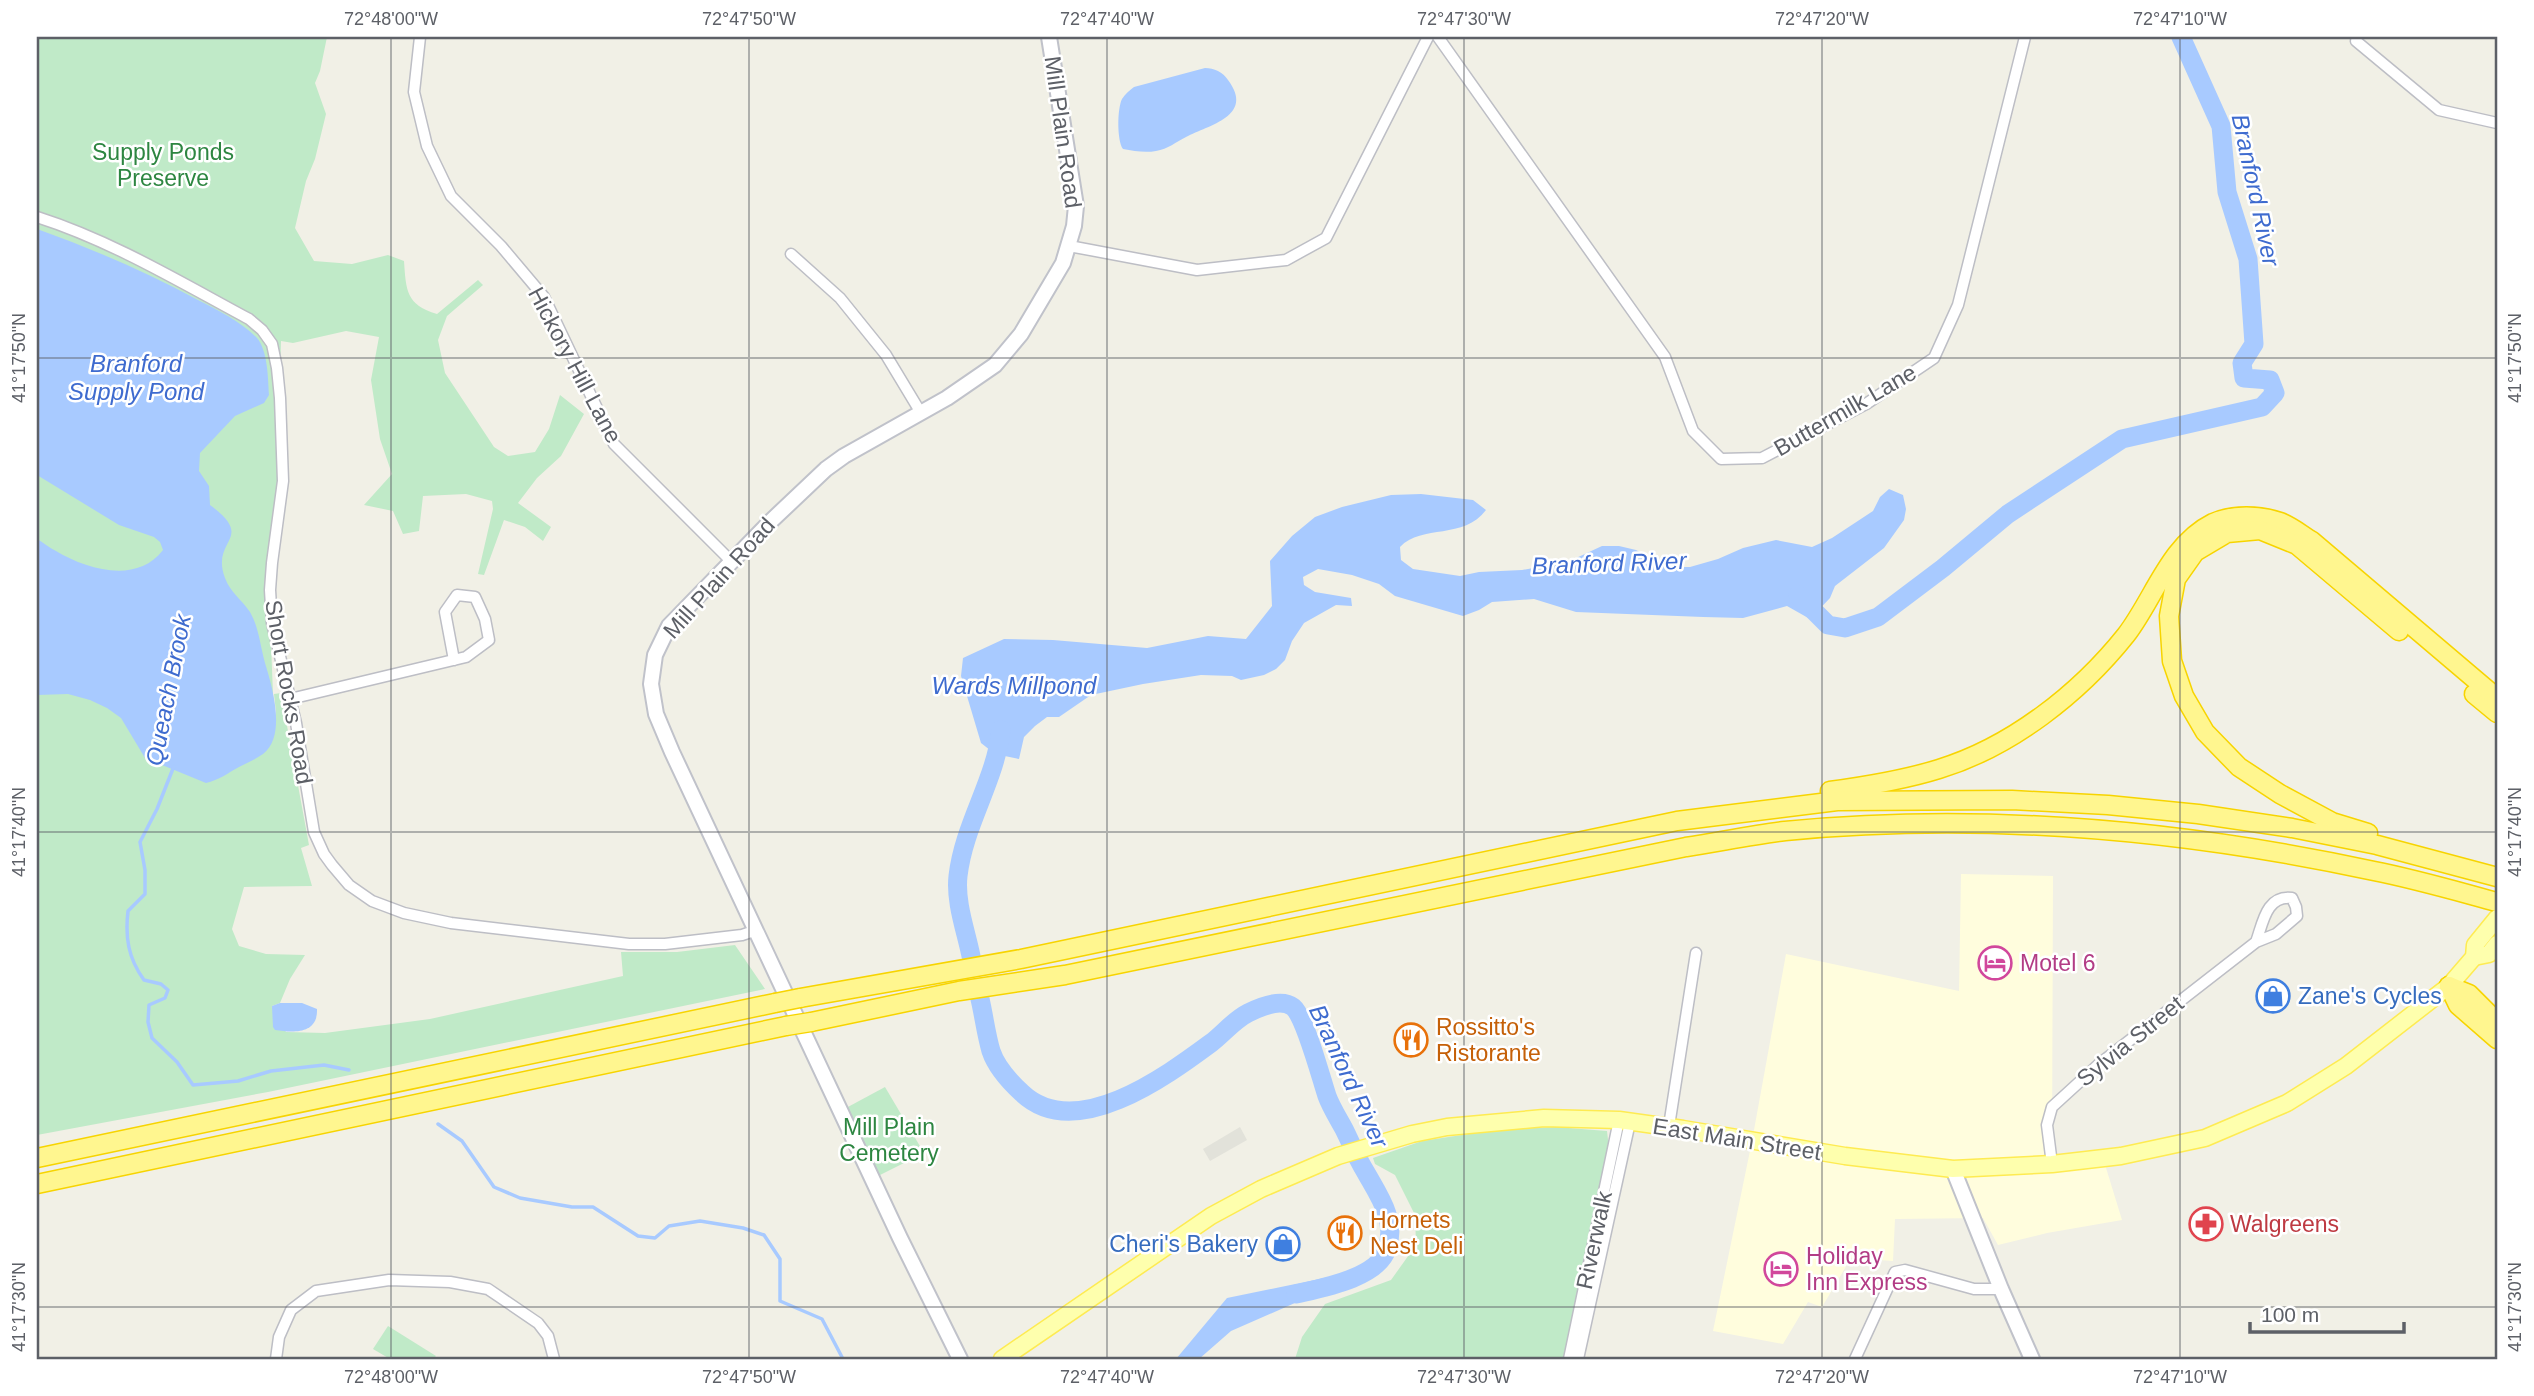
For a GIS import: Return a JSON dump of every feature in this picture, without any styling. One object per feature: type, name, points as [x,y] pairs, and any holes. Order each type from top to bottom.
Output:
[{"type":"highway","points":[[37,1158],[775,1003],[1021,958],[1771,800],[1878,784],[1940,769],[1993,747],[2040,717],[2082,682],[2126,634],[2187,542],[2214,523],[2248,515],[2281,522],[2312,541],[2497,698]]},
{"type":"highway","points":[[2497,713],[2297,545],[2260,530],[2227,533],[2195,552],[2176,579],[2169,616],[2172,661],[2184,696],[2205,732],[2239,766],[2280,794],[2332,822],[2497,877]]},
{"type":"highway","points":[[1677,821],[1837,801],[1984,799],[2108,805],[2198,814],[2292,828],[2377,845],[2497,877]]},
{"type":"highway","points":[[37,1184],[786,1026],[960,991],[1065,975],[1686,847],[1784,831],[1948,825],[2051,826],[2149,834],[2266,850],[2376,871],[2492,900]]},
{"type":"highway","points":[[2449,986],[2469,994],[2497,1022]]},
{"type":"highway","points":[[2449,986],[2458,1005],[2497,1039]]},
{"type":"main road","name":"East Main Street","points":[[1002,1359],[1211,1216],[1261,1189],[1338,1156],[1436,1130],[1544,1118],[1625,1121],[1845,1156],[1953,1169],[2052,1164],[2121,1156],[2205,1138],[2287,1103],[2346,1066],[2449,986],[2474,957],[2475,944],[2497,918]]},
{"type":"main road","name":"East Main Street","points":[[2474,957],[2489,954],[2497,944]]},
{"type":"street","name":"Hickory Hill Lane","points":[[420,37],[414,92],[427,146],[451,196],[501,246],[544,297],[614,444],[731,561]]},
{"type":"street","name":"Mill Plain Road","points":[[960,1359],[754,931],[660,725],[652,691],[655,655],[665,633],[731,561],[826,469],[978,379],[1005,356],[1051,285],[1069,246],[1076,206],[1049,37]]},
{"type":"street","points":[[1069,246],[1197,270],[1286,260],[1326,238],[1428,37]]},
{"type":"street","name":"Buttermilk Lane","points":[[1438,37],[1665,357],[1693,431],[1721,459],[1762,458],[1866,404],[1934,358],[1958,305],[2025,37]]},
{"type":"street","points":[[2356,41],[2439,110],[2497,123]]},
{"type":"street","name":"Short Rocks Road","points":[[37,217],[91,236],[133,256],[249,319],[268,337],[277,368],[284,467],[282,500],[272,563],[270,604],[316,839],[324,854],[349,885],[372,901],[404,913],[441,921],[618,943],[665,944],[754,931]]},
{"type":"street","points":[[791,254],[840,298],[886,355],[921,413]]},
{"type":"street","points":[[290,699],[454,660],[466,657],[489,640],[485,619],[475,597],[457,595],[445,612],[454,660]]},
{"type":"street","name":"Sylvia Street","points":[[2052,1164],[2047,1125],[2052,1107],[2098,1065],[2256,942],[2277,934],[2297,916],[2292,898],[2281,897],[2270,904],[2256,942]]},
{"type":"street","points":[[1669,1126],[1696,953]]},
{"type":"street","name":"Riverwalk","points":[[1569,1359],[1625,1121]]},
{"type":"street","name":"Riverwalk","points":[[1578,1359],[1625,1121]]},
{"type":"street","points":[[1953,1169],[2032,1359]]},
{"type":"street","points":[[1855,1359],[1895,1272],[1905,1270],[1974,1289],[2001,1289]]},
{"type":"street","points":[[276,1359],[279,1337],[291,1310],[316,1291],[389,1280],[450,1282],[488,1289],[538,1323],[548,1336],[554,1359]]},
{"type":"shaded area","points":[[1961,874],[2053,876],[2052,1164],[2103,1158],[2122,1220],[1998,1245],[1983,1218],[1895,1219],[1893,1261],[1851,1258],[1822,1307],[1808,1302],[1783,1344],[1713,1331],[1752,1141],[1786,954],[1959,991]]},
{"type":"shaded area","points":[[1240,1127],[1247,1140],[1210,1161],[1203,1149]]},
{"type":"green space","name":"Supply Ponds Preserve","points":[[37,37],[327,37],[315,83],[326,114],[295,228],[314,261],[352,264],[388,255],[404,261],[407,288],[413,301],[437,314],[478,280],[483,285],[447,316],[438,340],[445,373],[494,447],[508,456],[535,452],[549,429],[560,395],[584,414],[561,456],[537,478],[518,503],[551,527],[543,541],[525,527],[504,520],[484,575],[478,574],[493,509],[492,501],[466,494],[423,496],[419,531],[403,534],[393,511],[364,505],[392,474],[380,439],[371,380],[379,337],[346,331],[293,343],[281,341],[277,483],[269,594],[274,719],[274,694],[281,693],[309,845],[301,848],[312,886],[244,887],[232,929],[239,946],[266,954],[305,955],[290,979],[280,1003],[272,1006],[286,1032],[325,1033],[430,1019],[623,976],[621,952],[677,952],[735,945],[765,989],[268,1092],[37,1135]]},
{"type":"green space","name":"Mill Plain Cemetery","points":[[885,1087],[924,1153],[878,1176],[846,1108]]},
{"type":"green space","points":[[1556,1127],[1607,1131],[1609,1148],[1563,1359],[1295,1359],[1302,1337],[1325,1304],[1391,1280],[1416,1245],[1415,1215],[1395,1175],[1375,1164],[1373,1158],[1422,1141],[1495,1130]]},
{"type":"green space","points":[[388,1326],[436,1356],[433,1359],[390,1359],[373,1349]]},
{"type":"water","points":[[1205,68],[1224,75],[1235,92],[1233,111],[1226,118],[1160,150],[1144,152],[1123,149],[1119,132],[1120,104],[1128,92],[1134,87]]},
{"type":"water","name":"Branford Supply Pond","points":[[37,229],[119,262],[213,308],[251,332],[263,350],[269,395],[264,403],[235,416],[200,453],[199,471],[209,486],[210,505],[230,526],[230,540],[222,565],[225,578],[250,612],[255,624],[274,697],[276,723],[270,746],[263,754],[211,782],[206,783],[145,758],[121,718],[107,708],[68,694],[37,695],[37,539],[83,564],[112,570],[140,567],[152,561],[163,550],[154,537],[119,525],[37,475]]},
{"type":"water","name":"Wards Millpond","points":[[1889,489],[1903,495],[1906,509],[1904,520],[1884,548],[1835,586],[1830,598],[1810,619],[1787,606],[1743,618],[1703,617],[1576,612],[1534,599],[1492,602],[1463,616],[1395,596],[1379,584],[1352,575],[1318,569],[1303,577],[1304,585],[1315,592],[1351,598],[1352,606],[1336,605],[1304,623],[1292,641],[1285,660],[1276,669],[1264,675],[1241,680],[1232,676],[1201,675],[1091,695],[1059,717],[1047,717],[1035,726],[1024,737],[1019,759],[995,754],[981,743],[961,676],[963,658],[1004,639],[1147,648],[1208,636],[1246,639],[1272,606],[1270,561],[1292,536],[1315,517],[1391,495],[1421,494],[1473,500],[1486,510],[1466,525],[1420,536],[1400,547],[1401,560],[1413,569],[1460,576],[1544,566],[1574,559],[1602,546],[1636,550],[1668,567],[1690,567],[1743,548],[1776,540],[1812,547],[1832,538],[1873,511],[1880,497]]},
{"type":"water","points":[[280,1003],[302,1003],[317,1009],[314,1023],[304,1030],[275,1030],[272,1006]]},
{"type":"water","points":[[1329,1277],[1313,1295],[1231,1331],[1199,1359],[1176,1359],[1227,1298]]},
{"type":"waterway","name":"Branford River","points":[[1798,595],[1828,625],[1845,628],[1878,617],[2008,514],[2122,439],[2262,407],[2275,393],[2270,380],[2244,378],[2242,363],[2254,344],[2248,259],[2227,192],[2221,126],[2181,37]]},
{"type":"waterway","name":"Branford River","points":[[971,956],[959,906],[958,876],[966,839],[993,767],[1001,730]]},
{"type":"waterway","name":"Queach Brook","points":[[174,766],[140,842],[145,870],[145,894],[128,911],[127,921],[129,947],[134,964],[144,980],[161,984],[168,990],[165,998],[149,1005],[148,1022],[152,1038],[177,1062],[193,1085],[238,1081],[271,1071],[324,1065],[349,1070]]},
{"type":"waterway","name":"Branford River","points":[[980,999],[991,1051],[1004,1074],[1022,1093],[1043,1107],[1067,1111],[1093,1108],[1119,1100],[1145,1087],[1192,1057],[1238,1019],[1253,1011],[1277,1003],[1293,1007],[1307,1035],[1329,1100],[1381,1199],[1390,1228],[1387,1249],[1382,1259],[1373,1267],[1348,1280],[1296,1294]]},
{"type":"waterway","name":"Queach Brook","points":[[438,1124],[462,1141],[494,1187],[520,1198],[572,1207],[593,1207],[638,1236],[655,1238],[669,1226],[700,1221],[743,1228],[764,1235],[780,1259],[780,1301],[822,1319],[843,1359]]},
{"type":"place","name":"Motel 6","points":[[1995,963]]},
{"type":"place","name":"Zane's Cycles","points":[[2273,996]]},
{"type":"place","name":"Rossitto's Ristorante","points":[[1411,1040]]},
{"type":"place","name":"Walgreens","points":[[2206,1224]]},
{"type":"place","name":"Hornets Nest Deli","points":[[1345,1233]]},
{"type":"place","name":"Cheri's Bakery","points":[[1283,1244]]},
{"type":"place","name":"Holiday Inn Express","points":[[1781,1269]]}]
